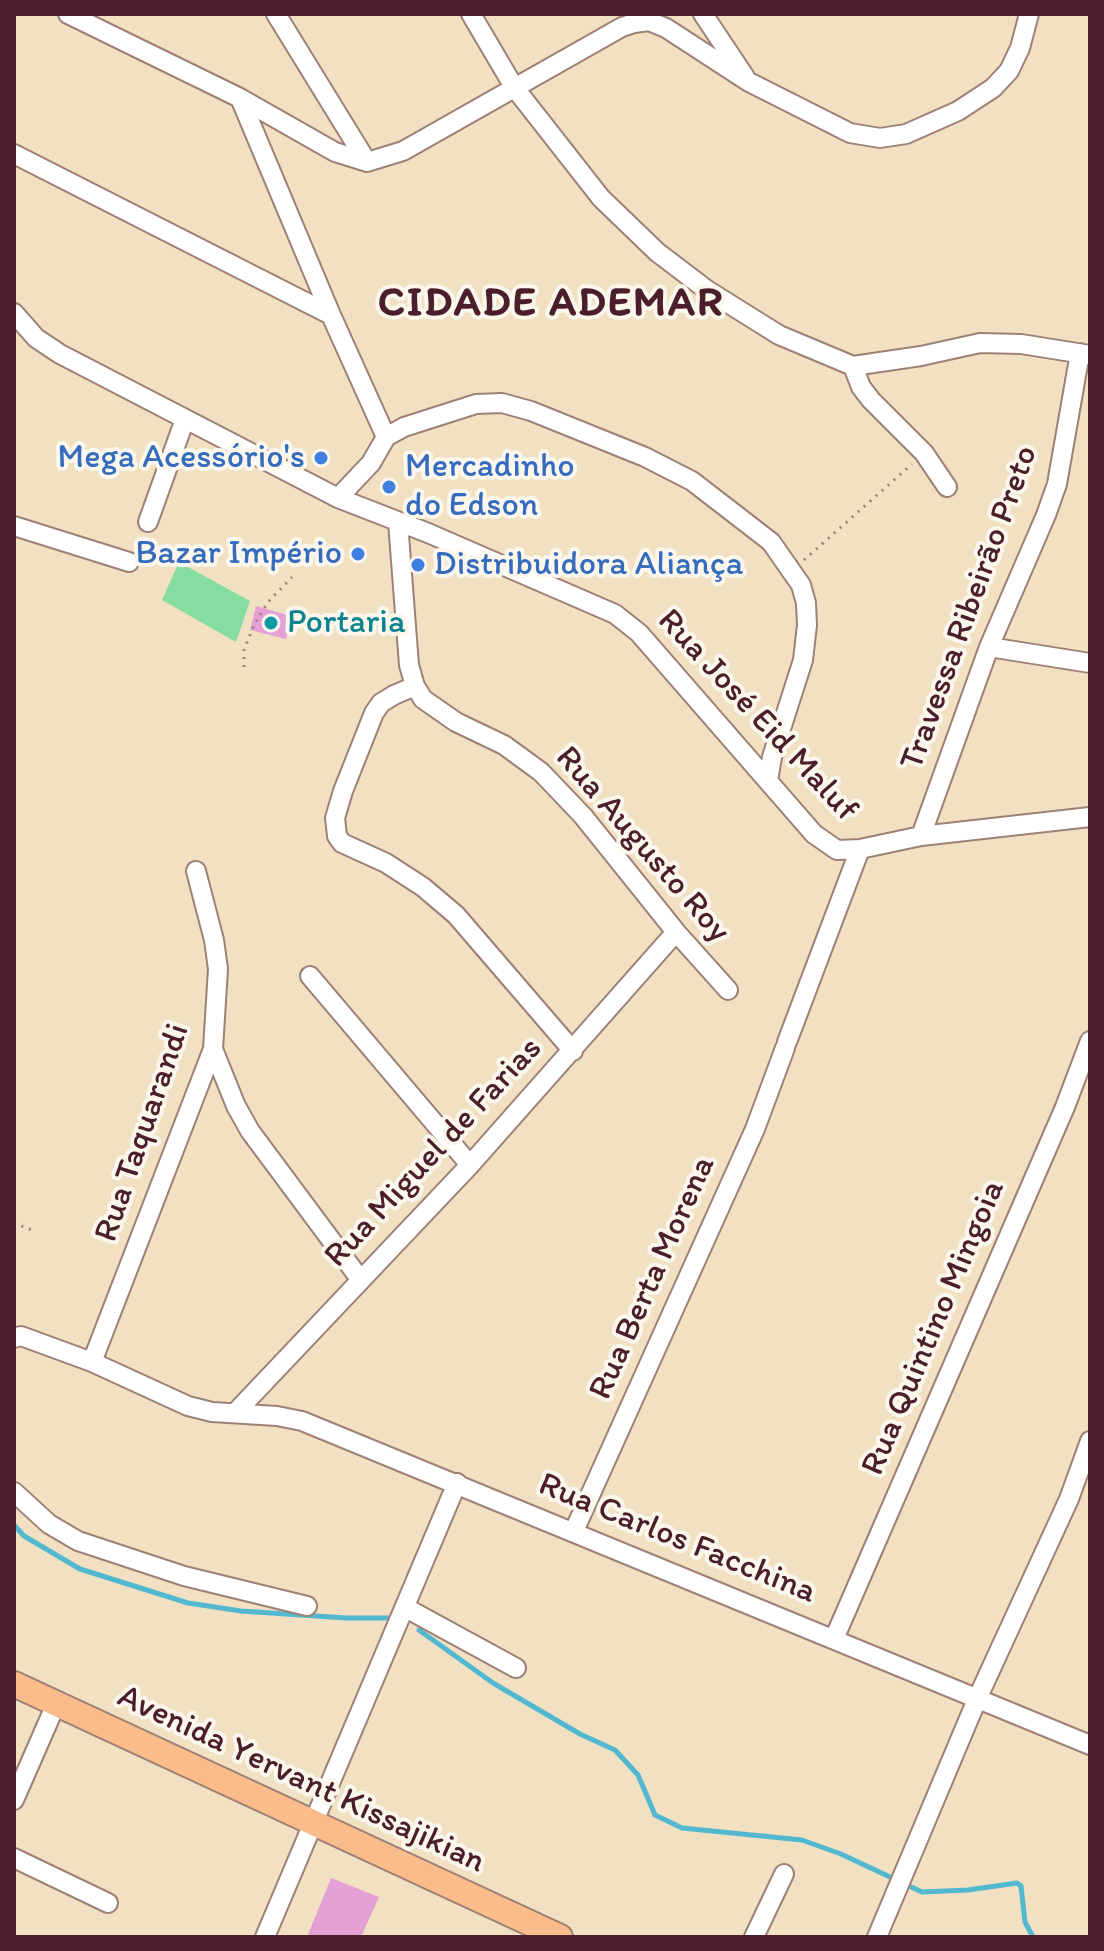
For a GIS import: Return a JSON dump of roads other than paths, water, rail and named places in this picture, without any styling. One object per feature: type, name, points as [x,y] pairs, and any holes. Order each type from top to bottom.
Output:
[{"type":"main road","name":"Avenida Yervant Kissajikian","points":[[14,1684],[560,1937]]},
{"type":"street","points":[[68,14],[240,98],[335,152],[367,162],[403,151],[622,27],[649,21],[666,28],[749,82],[850,133],[880,138],[906,134],[958,111],[993,88],[1009,71],[1020,48],[1029,14]]},
{"type":"street","points":[[276,14],[367,162]]},
{"type":"street","points":[[471,14],[514,87],[601,198],[657,252],[707,290],[779,335],[853,366],[980,343],[1021,344],[1085,354]]},
{"type":"street","points":[[703,14],[749,82]]},
{"type":"street","points":[[240,98],[386,437]]},
{"type":"street","points":[[14,154],[331,315]]},
{"type":"street","name":"Rua José Eid Maluf","points":[[14,313],[36,338],[60,354],[338,498],[569,592],[615,614],[639,633],[824,843],[837,850],[860,849]]},
{"type":"street","name":"Travessa Ribeirão Preto","points":[[921,836],[989,647],[1057,484],[1085,354]]},
{"type":"street","points":[[853,366],[861,387],[871,400],[924,453],[947,487]]},
{"type":"street","points":[[338,498],[371,463],[386,437],[404,427],[476,404],[502,403],[531,411],[645,457],[692,481],[771,542],[793,570],[806,603],[803,660],[772,757],[768,781]]},
{"type":"street","points":[[148,522],[185,419]]},
{"type":"street","points":[[398,522],[409,665],[419,693],[394,695],[374,713],[343,791],[335,818],[337,836],[342,843],[386,863],[423,887],[456,915],[573,1051]]},
{"type":"street","points":[[15,531],[129,562]]},
{"type":"street","points":[[989,647],[1090,663]]},
{"type":"street","name":"Rua Augusto Roy","points":[[419,693],[456,722],[504,745],[541,772],[583,816],[676,932],[728,990]]},
{"type":"street","points":[[860,849],[921,836],[1090,817]]},
{"type":"street","name":"Rua Berta Morena","points":[[574,1531],[755,1129],[860,849]]},
{"type":"street","name":"Rua Taquarandi","points":[[92,1362],[213,1049],[218,969],[214,940],[196,871]]},
{"type":"street","name":"Rua Miguel de Farias","points":[[235,1413],[470,1165],[676,932]]},
{"type":"street","points":[[310,976],[470,1165]]},
{"type":"street","name":"Rua Quintino Mingoia","points":[[834,1639],[1065,1107],[1090,1041]]},
{"type":"street","points":[[213,1049],[236,1106],[250,1131],[360,1279]]},
{"type":"street","name":"Rua Carlos Facchina","points":[[18,1337],[92,1362],[188,1406],[212,1412],[302,1421],[1090,1745]]},
{"type":"street","points":[[877,1937],[978,1697],[1069,1499],[1090,1441]]},
{"type":"street","points":[[265,1937],[457,1483]]},
{"type":"street","points":[[14,1492],[49,1524],[78,1541],[184,1576],[307,1606]]},
{"type":"street","points":[[406,1608],[516,1668]]},
{"type":"street","points":[[14,1800],[56,1704]]},
{"type":"street","points":[[14,1858],[108,1903]]},
{"type":"street","points":[[754,1937],[784,1874]]},
{"type":"waterway","points":[[14,1525],[24,1536],[80,1569],[188,1603],[241,1611],[394,1618]]},
{"type":"waterway","points":[[419,1630],[493,1683],[580,1734],[615,1750],[638,1775],[655,1815],[682,1828],[802,1840],[841,1854],[922,1892],[1017,1883],[1021,1886],[1025,1922],[1033,1937]]},
{"type":"place","name":"Mega Acessório's","points":[[321,458]]},
{"type":"place","name":"Mercadinho do Edson","points":[[389,487]]},
{"type":"place","name":"Bazar Império","points":[[358,554]]},
{"type":"place","name":"Distribuidora Aliança","points":[[418,565]]},
{"type":"place","name":"Portaria","points":[[271,623]]},
{"type":"district","name":"CIDADE ADEMAR","points":[[551,304]]}]
